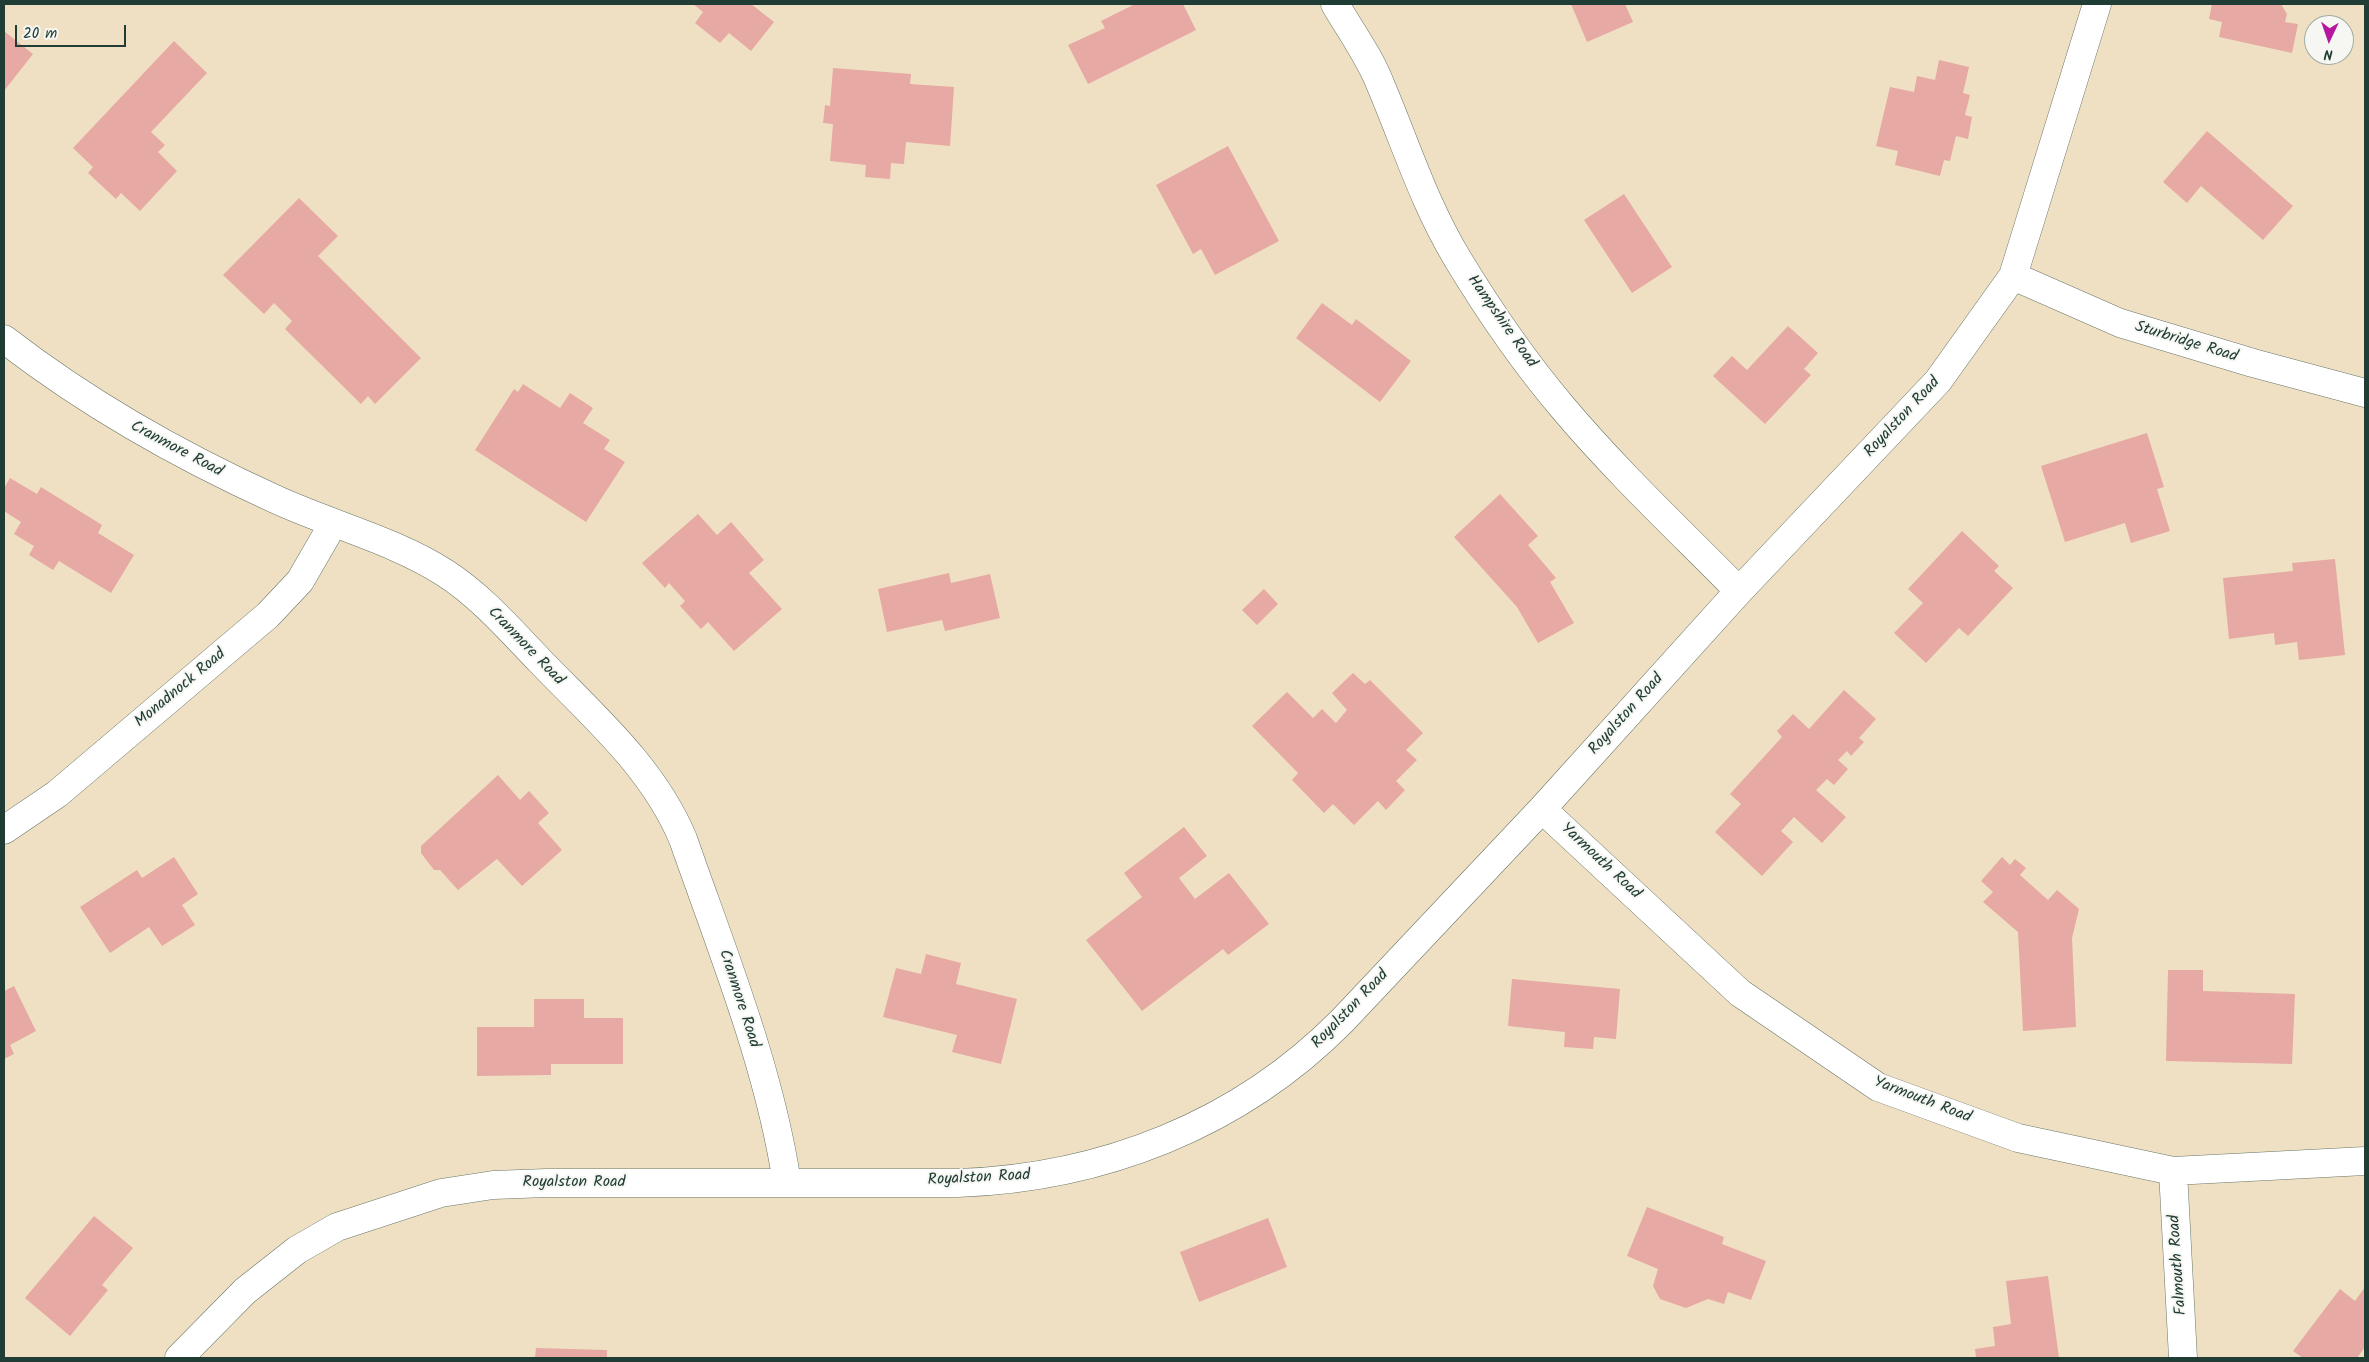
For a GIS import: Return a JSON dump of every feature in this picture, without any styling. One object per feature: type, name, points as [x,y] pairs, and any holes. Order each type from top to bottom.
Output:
[{"type":"street","name":"Hampshire Road","points":[[1335,4],[1381,84],[1413,170],[1434,215],[1457,257],[1503,328],[1581,427],[1739,591]]},
{"type":"street","name":"Royalston Road","points":[[179,1358],[245,1291],[311,1240],[337,1227],[441,1193],[524,1183],[958,1183],[1015,1180],[1072,1170],[1120,1157],[1198,1126],[1268,1085],[1324,1040],[1542,809],[1739,591],[1938,381],[2013,276],[2097,4]]},
{"type":"street","name":"Sturbridge Road","points":[[2013,276],[2120,323],[2253,363],[2365,393]]},
{"type":"street","name":"Cranmore Road","points":[[4,339],[69,387],[130,426],[222,474],[333,524],[406,552],[446,573],[464,586],[503,622],[602,726],[651,781],[665,802],[683,838],[768,1092],[778,1128],[787,1183]]},
{"type":"street","name":"Monadnock Road","points":[[4,830],[57,794],[268,614],[300,581],[318,554],[333,524]]},
{"type":"street","name":"Yarmouth Road","points":[[1542,809],[1740,993],[1878,1087],[2018,1138],[2173,1171],[2365,1161]]},
{"type":"street","name":"Falmouth Road","points":[[2173,1171],[2184,1358]]},
{"type":"building","points":[[693,4],[751,4],[774,22],[751,51],[729,33],[720,43],[695,23],[703,12]]},
{"type":"building","points":[[1135,4],[1183,4],[1196,30],[1088,84],[1068,45],[1105,28],[1101,21]]},
{"type":"building","points":[[1571,4],[1625,4],[1633,22],[1587,42]]},
{"type":"building","points":[[2212,4],[2281,4],[2287,14],[2285,22],[2298,24],[2292,53],[2219,37],[2222,22],[2209,19]]},
{"type":"building","points":[[4,31],[33,54],[4,91]]},
{"type":"building","points":[[174,41],[207,73],[151,132],[165,145],[158,152],[177,171],[140,211],[121,193],[116,199],[88,173],[93,167],[73,148]]},
{"type":"building","points":[[1939,60],[1969,67],[1963,93],[1970,95],[1965,115],[1972,117],[1968,139],[1956,136],[1950,161],[1944,160],[1940,176],[1895,165],[1898,151],[1876,146],[1890,87],[1914,92],[1917,76],[1935,80]]},
{"type":"building","points":[[833,68],[911,74],[910,84],[954,87],[950,146],[906,142],[904,164],[891,163],[890,179],[865,177],[866,165],[830,161],[833,124],[823,123],[825,105],[830,106]]},
{"type":"building","points":[[2207,131],[2293,206],[2263,240],[2201,186],[2187,203],[2163,182]]},
{"type":"building","points":[[1228,146],[1279,241],[1215,275],[1201,249],[1193,254],[1156,185]]},
{"type":"building","points":[[1624,194],[1672,267],[1632,293],[1584,220]]},
{"type":"building","points":[[299,198],[338,236],[318,256],[421,358],[375,404],[368,396],[361,404],[285,329],[292,321],[274,303],[264,314],[223,275]]},
{"type":"building","points":[[1322,303],[1352,325],[1356,319],[1411,361],[1380,402],[1296,338]]},
{"type":"building","points":[[1788,326],[1818,353],[1804,369],[1811,375],[1765,424],[1713,376],[1732,356],[1747,370]]},
{"type":"building","points":[[523,384],[560,408],[570,393],[593,408],[583,423],[610,440],[604,449],[625,462],[586,522],[475,450],[514,389],[518,392]]},
{"type":"building","points":[[2147,433],[2164,487],[2157,489],[2170,531],[2131,543],[2125,523],[2065,542],[2041,466]]},
{"type":"building","points":[[10,478],[37,494],[41,487],[102,525],[98,533],[134,555],[111,593],[59,561],[53,570],[29,555],[34,546],[14,534],[21,522],[4,511],[4,488]]},
{"type":"building","points":[[1500,494],[1538,536],[1528,545],[1556,578],[1550,582],[1574,623],[1538,643],[1517,607],[1454,537]]},
{"type":"building","points":[[698,514],[717,535],[731,522],[764,560],[749,573],[782,609],[734,651],[708,622],[701,629],[680,606],[685,601],[669,583],[665,588],[642,563]]},
{"type":"building","points":[[1962,531],[1999,566],[1994,571],[2013,588],[1968,636],[1959,628],[1926,663],[1894,633],[1923,603],[1908,589]]},
{"type":"building","points":[[2335,559],[2345,655],[2299,660],[2297,642],[2275,645],[2274,633],[2229,639],[2223,578],[2293,571],[2292,563]]},
{"type":"building","points":[[949,573],[951,583],[990,574],[1000,618],[945,631],[942,620],[887,632],[878,589]]},
{"type":"building","points":[[1264,589],[1278,604],[1257,625],[1242,610]]},
{"type":"building","points":[[1353,673],[1365,684],[1370,680],[1423,733],[1406,750],[1417,760],[1396,781],[1405,790],[1386,810],[1378,801],[1354,825],[1333,804],[1324,813],[1292,780],[1298,773],[1252,726],[1287,692],[1313,718],[1322,709],[1336,723],[1347,710],[1332,693]]},
{"type":"building","points":[[1844,690],[1876,719],[1859,738],[1864,742],[1851,756],[1847,751],[1838,760],[1848,769],[1834,785],[1827,779],[1816,790],[1846,817],[1822,843],[1794,817],[1781,831],[1793,842],[1762,876],[1715,832],[1741,804],[1730,794],[1782,737],[1777,731],[1793,714],[1809,729]]},
{"type":"building","points":[[498,775],[520,800],[529,791],[549,813],[538,823],[562,850],[522,886],[497,859],[458,890],[440,870],[434,870],[421,853],[421,846]]},
{"type":"building","points":[[1184,827],[1207,856],[1179,878],[1195,899],[1229,873],[1269,924],[1228,955],[1223,949],[1142,1011],[1086,940],[1142,897],[1124,873]]},
{"type":"building","points":[[174,857],[198,894],[182,905],[195,925],[162,946],[149,927],[110,953],[80,907],[137,870],[142,878]]},
{"type":"building","points":[[2002,857],[2010,865],[2015,859],[2026,868],[2020,875],[2048,900],[2057,890],[2079,909],[2072,938],[2076,1027],[2023,1031],[2018,932],[1983,902],[1993,892],[1981,881]]},
{"type":"building","points":[[926,954],[961,963],[956,984],[1017,999],[1001,1064],[952,1052],[957,1035],[883,1017],[896,968],[921,974]]},
{"type":"building","points":[[2168,970],[2203,970],[2203,991],[2295,994],[2292,1064],[2166,1061]]},
{"type":"building","points":[[1512,979],[1620,989],[1616,1039],[1594,1037],[1593,1049],[1564,1047],[1565,1032],[1508,1026]]},
{"type":"building","points":[[14,986],[36,1031],[10,1045],[14,1054],[4,1059],[4,991]]},
{"type":"building","points":[[534,999],[584,999],[584,1018],[623,1018],[623,1064],[551,1064],[551,1075],[477,1076],[477,1027],[534,1027]]},
{"type":"building","points":[[1647,1207],[1724,1237],[1722,1244],[1766,1261],[1751,1300],[1728,1292],[1724,1304],[1708,1299],[1686,1308],[1660,1299],[1653,1286],[1658,1269],[1627,1256]]},
{"type":"building","points":[[94,1216],[133,1248],[102,1285],[108,1290],[70,1336],[25,1298]]},
{"type":"building","points":[[1268,1218],[1287,1267],[1199,1302],[1180,1252]]},
{"type":"building","points":[[2048,1276],[2059,1358],[1976,1358],[1975,1349],[1995,1346],[1993,1327],[2011,1324],[2006,1281]]},
{"type":"building","points":[[2365,1287],[2365,1347],[2357,1358],[2303,1358],[2293,1351],[2340,1289],[2355,1301]]},
{"type":"building","points":[[536,1348],[607,1350],[607,1358],[535,1358]]}]
